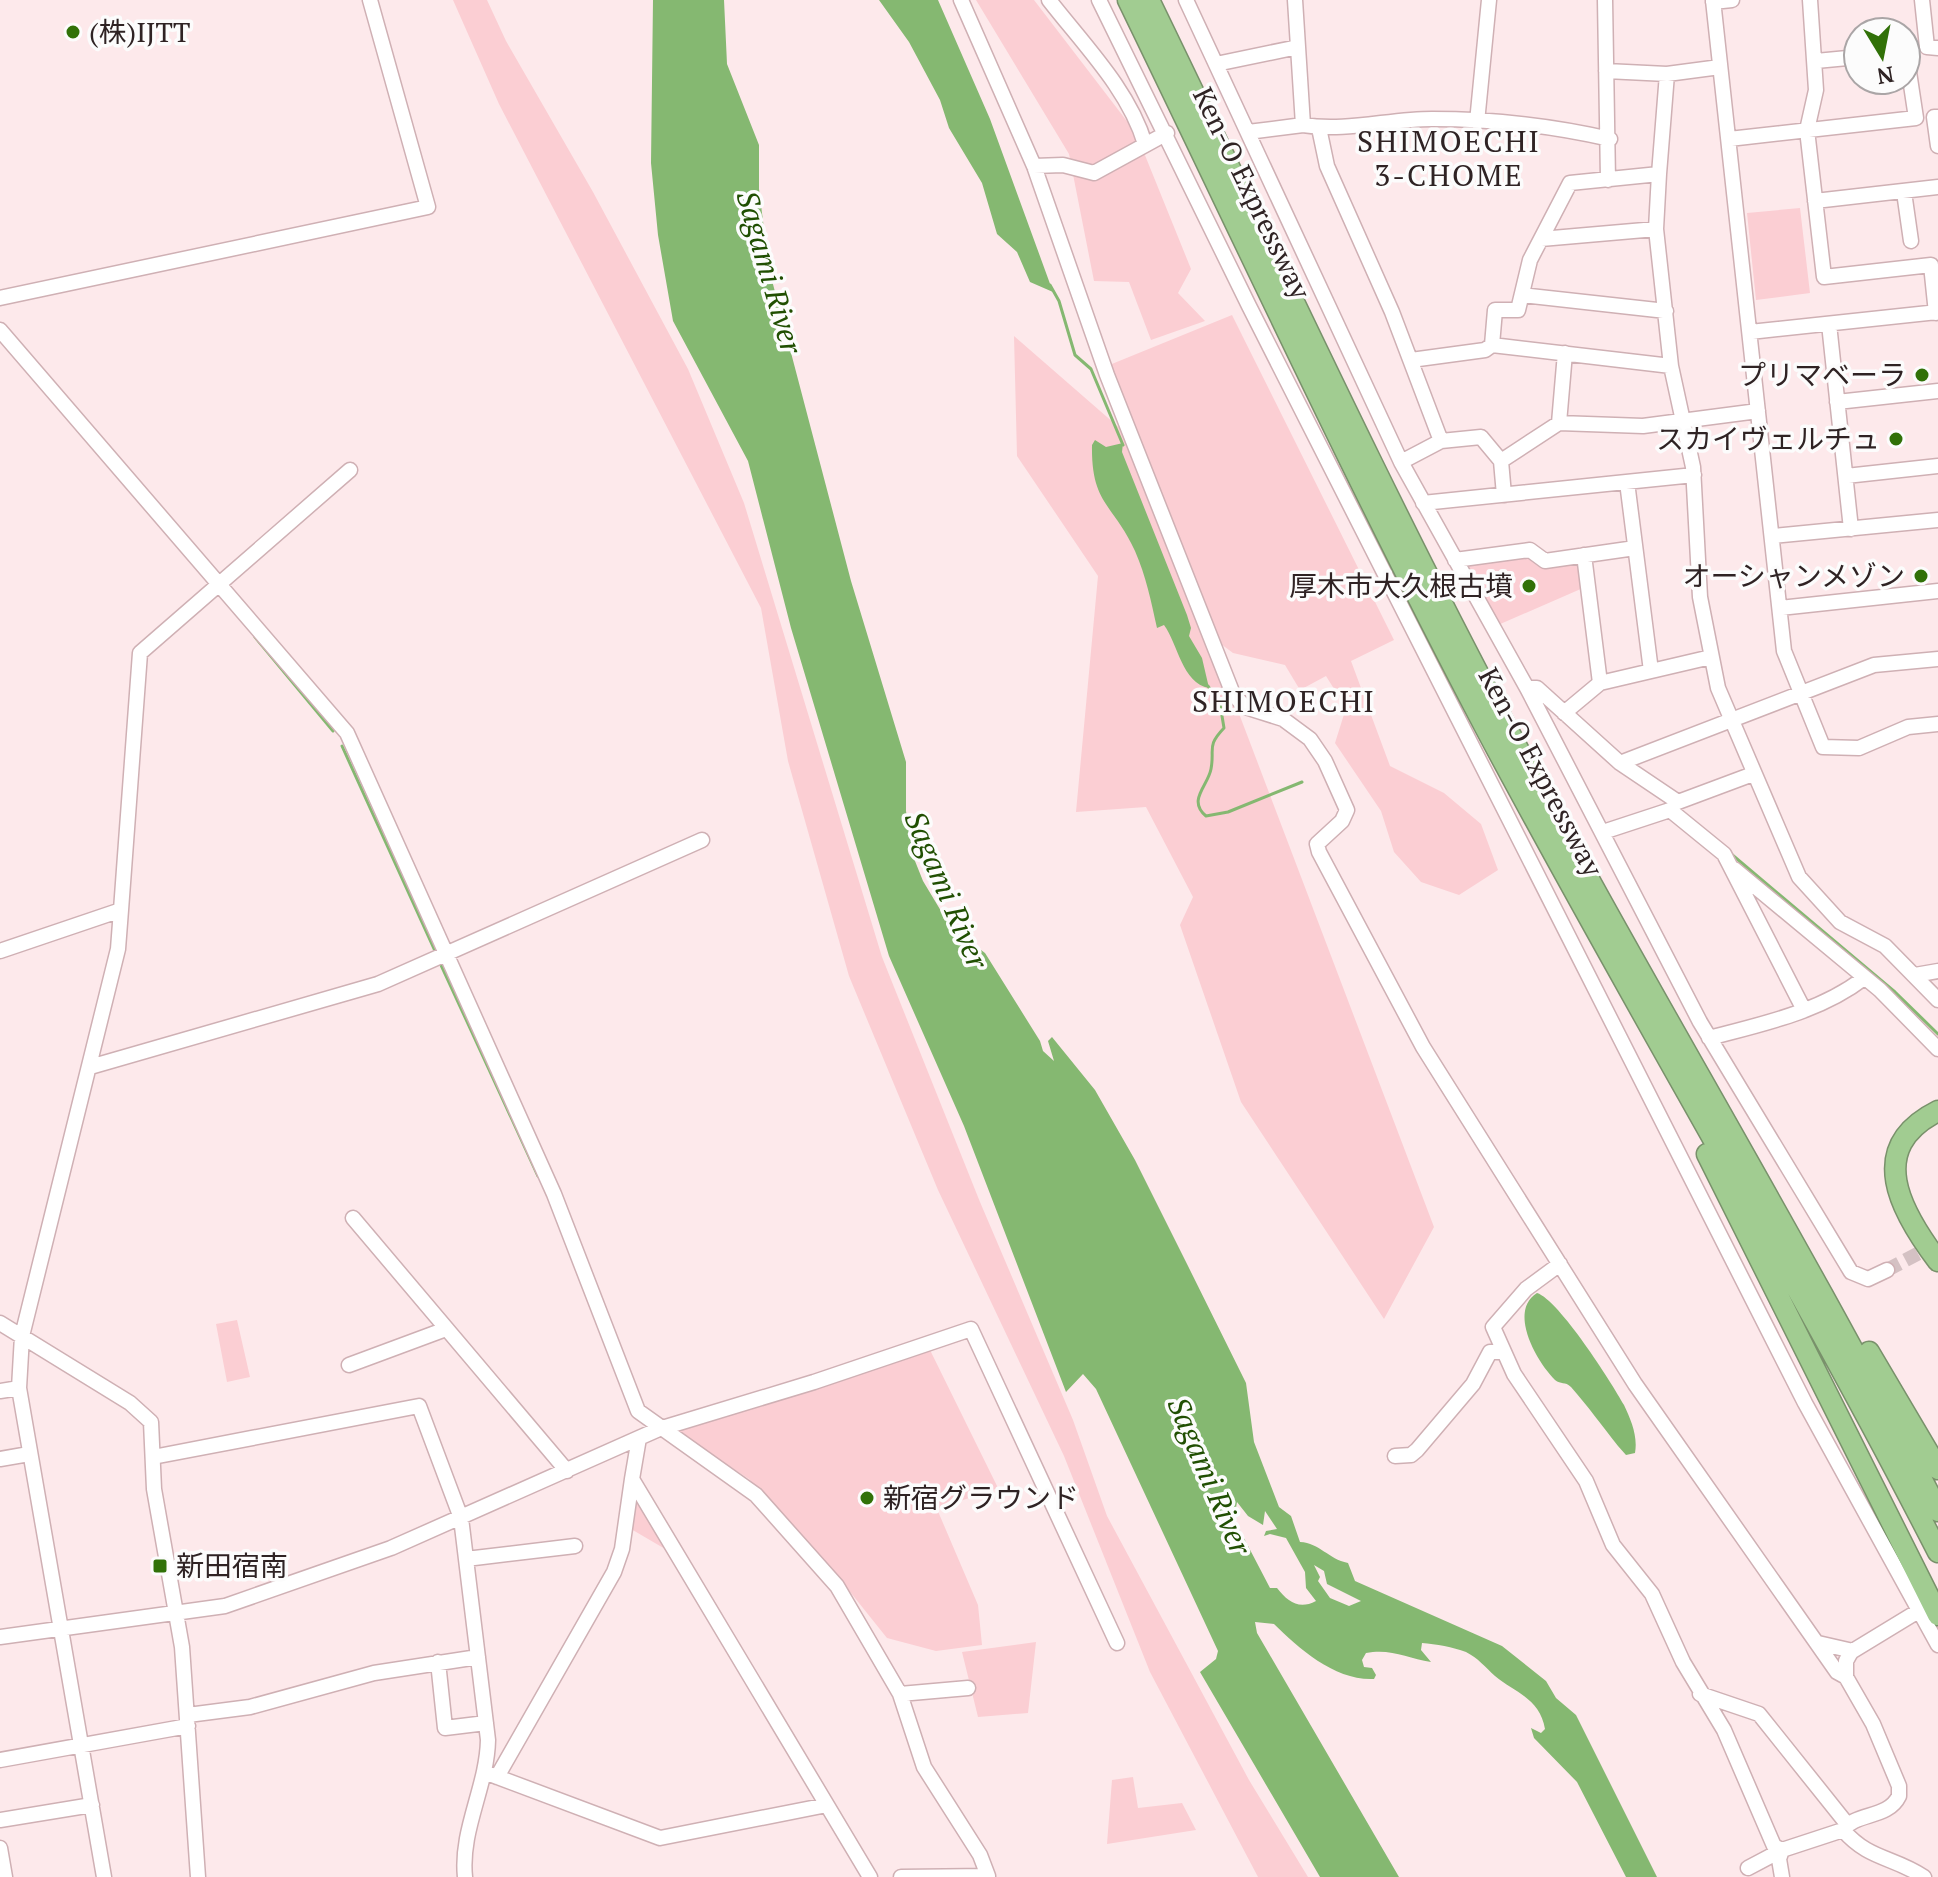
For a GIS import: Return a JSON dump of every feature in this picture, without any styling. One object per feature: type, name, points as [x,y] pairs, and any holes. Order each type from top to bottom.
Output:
[{"type":"highway","name":"Ken-O Expressway","points":[[1128,0],[1430,620],[1592,926],[1802,1295],[1938,1552]]},
{"type":"highway","name":"Ken-O Expressway","points":[[1149,0],[1446,612],[1614,929],[1765,1191],[1938,1511]]},
{"type":"highway","points":[[1592,926],[1929,1612]]},
{"type":"highway","points":[[1938,1111],[1908,1133],[1898,1151],[1895,1171],[1904,1211],[1938,1261]]},
{"type":"highway","points":[[1765,1191],[1847,1316],[1938,1469]]},
{"type":"street","points":[[0,298],[428,207],[370,0]]},
{"type":"street","points":[[961,0],[1034,166],[1107,375],[1233,694],[1245,707],[1283,719],[1317,747],[1347,810],[1342,821],[1317,844],[1324,866],[1423,1047],[1635,1384],[1837,1672],[1846,1677]]},
{"type":"street","points":[[1049,0],[1107,77],[1125,94],[1145,144]]},
{"type":"street","points":[[1099,0],[1167,133],[1256,320],[1805,1403],[1929,1612],[1938,1645]]},
{"type":"street","points":[[1186,0],[1401,462],[1527,688],[1709,1038],[1851,1272],[1868,1279],[1887,1270]]},
{"type":"street","points":[[1295,0],[1303,125]]},
{"type":"street","points":[[1477,122],[1489,0]]},
{"type":"street","points":[[1605,0],[1610,139],[1608,180]]},
{"type":"street","points":[[1732,0],[1713,1],[1784,651],[1823,747],[1859,748],[1908,727],[1938,724]]},
{"type":"street","points":[[1750,332],[1937,312],[1931,265],[1824,277],[1807,130],[1816,90],[1810,0]]},
{"type":"street","points":[[1922,0],[1927,47],[1938,48]]},
{"type":"street","points":[[1216,64],[1298,47]]},
{"type":"street","points":[[1816,61],[1842,59]]},
{"type":"street","points":[[1606,71],[1667,74],[1720,67]]},
{"type":"street","points":[[1667,74],[1656,229],[1671,366],[1685,420],[1694,475],[1700,597],[1711,657],[1731,719],[1799,877],[1840,922],[1885,946],[1938,1000]]},
{"type":"street","points":[[1729,139],[1916,118],[1913,96]]},
{"type":"street","points":[[1938,117],[1934,117],[1938,146]]},
{"type":"street","points":[[1248,132],[1303,125],[1319,128],[1434,119],[1572,130],[1610,139]]},
{"type":"street","points":[[1319,128],[1327,166],[1411,360],[1441,441]]},
{"type":"street","points":[[1034,166],[1063,165],[1094,173],[1167,133]]},
{"type":"street","points":[[1492,345],[1495,310],[1518,310],[1530,260],[1570,183],[1659,174]]},
{"type":"street","points":[[1815,201],[1938,187]]},
{"type":"street","points":[[1904,192],[1911,241]]},
{"type":"street","points":[[1541,239],[1656,229]]},
{"type":"street","points":[[1522,295],[1666,311]]},
{"type":"street","points":[[1829,324],[1851,529]]},
{"type":"street","points":[[0,330],[347,733],[554,1194],[638,1411],[659,1429],[756,1495],[837,1586],[900,1694],[924,1767],[980,1855],[988,1876],[901,1877]]},
{"type":"street","points":[[1411,360],[1485,350],[1492,345],[1671,366]]},
{"type":"street","points":[[1559,423],[1565,353]]},
{"type":"street","points":[[1837,402],[1938,391]]},
{"type":"street","points":[[1501,461],[1559,423],[1643,426],[1758,411]]},
{"type":"street","points":[[1401,462],[1441,441],[1481,437],[1501,461],[1504,495]]},
{"type":"street","points":[[1846,476],[1938,466]]},
{"type":"street","points":[[104,1877],[19,1388],[22,1336],[118,949],[140,653],[217,582],[350,470]]},
{"type":"street","points":[[1423,503],[1694,475]]},
{"type":"street","points":[[1627,482],[1651,671]]},
{"type":"street","points":[[1772,536],[1938,520]]},
{"type":"street","points":[[1455,560],[1530,550],[1545,561],[1635,548]]},
{"type":"street","points":[[1584,555],[1600,683]]},
{"type":"street","points":[[1780,608],[1938,591]]},
{"type":"street","points":[[1564,713],[1600,683],[1711,657]]},
{"type":"street","points":[[1620,763],[1874,665],[1938,659]]},
{"type":"street","points":[[1527,688],[1537,688],[1620,763],[1678,802],[1753,774]]},
{"type":"street","points":[[1603,832],[1670,810],[1724,854],[1804,1010]]},
{"type":"street","points":[[90,1067],[378,984],[702,840]]},
{"type":"street","points":[[1733,869],[1864,978],[1938,1049]]},
{"type":"street","points":[[0,951],[121,910]]},
{"type":"street","points":[[1915,975],[1938,971]]},
{"type":"street","points":[[1709,1038],[1804,1010],[1849,989],[1864,978]]},
{"type":"street","points":[[353,1218],[567,1471]]},
{"type":"street","points":[[1560,1264],[1526,1289],[1493,1327],[1503,1352],[1586,1481],[1613,1545],[1652,1594],[1700,1694],[1724,1730],[1760,1820],[1774,1846],[1782,1850]]},
{"type":"street","points":[[0,1323],[142,1411],[151,1422],[154,1489],[177,1614],[188,1721],[198,1877]]},
{"type":"street","points":[[349,1365],[446,1329]]},
{"type":"street","points":[[0,1637],[60,1626],[225,1606],[391,1548],[659,1429],[971,1329],[1117,1643]]},
{"type":"street","points":[[1395,1456],[1411,1455],[1417,1450],[1473,1384],[1490,1352],[1503,1352]]},
{"type":"street","points":[[0,1391],[19,1388]]},
{"type":"street","points":[[153,1457],[419,1406],[461,1518],[490,1775]]},
{"type":"street","points":[[465,1877],[463,1855],[490,1775],[614,1572],[622,1549],[639,1438]]},
{"type":"street","points":[[0,1459],[29,1454]]},
{"type":"street","points":[[632,1479],[870,1877]]},
{"type":"street","points":[[466,1559],[575,1546]]},
{"type":"street","points":[[1748,1868],[1782,1850],[1884,1811],[1899,1796],[1899,1786],[1873,1724],[1846,1677],[1846,1661],[1853,1651],[1929,1612]]},
{"type":"street","points":[[1818,1643],[1853,1651]]},
{"type":"street","points":[[0,1760],[250,1707],[374,1673],[478,1657]]},
{"type":"street","points":[[438,1662],[445,1728],[486,1723]]},
{"type":"street","points":[[900,1694],[968,1688]]},
{"type":"street","points":[[1700,1694],[1759,1714],[1865,1852],[1899,1862],[1924,1877]]},
{"type":"street","points":[[490,1775],[660,1838],[827,1805]]},
{"type":"street","points":[[0,1820],[92,1805]]},
{"type":"street","points":[[0,1848],[5,1877]]},
{"type":"street","points":[[1782,1850],[1779,1859],[1782,1877]]},
{"type":"shaded area","points":[[453,0],[487,0],[506,41],[593,192],[688,369],[744,503],[882,957],[980,1202],[1073,1420],[1107,1516],[1249,1780],[1308,1877],[1258,1877],[1150,1672],[1064,1456],[938,1190],[849,976],[788,761],[761,608],[499,104]]},
{"type":"shaded area","points":[[976,0],[1034,0],[1136,133],[1191,269],[1178,293],[1205,321],[1151,340],[1129,282],[1094,281],[1069,154]]},
{"type":"shaded area","points":[[1800,208],[1810,293],[1756,300],[1747,213]]},
{"type":"shaded area","points":[[1232,315],[1394,640],[1351,661],[1390,766],[1444,793],[1481,824],[1498,870],[1459,895],[1421,882],[1394,852],[1381,811],[1335,743],[1346,708],[1326,676],[1300,690],[1285,665],[1233,653],[1213,638],[1186,574],[1434,1227],[1384,1319],[1241,1102],[1180,925],[1193,897],[1146,807],[1076,812],[1098,576],[1017,456],[1014,336],[1130,437],[1102,368]]},
{"type":"shaded area","points":[[1527,557],[1542,567],[1576,563],[1583,588],[1498,625],[1466,564]]},
{"type":"shaded area","points":[[237,1320],[250,1377],[227,1382],[216,1324]]},
{"type":"shaded area","name":"新宿グラウンド","points":[[930,1350],[998,1488],[937,1509],[978,1605],[982,1645],[936,1651],[887,1638],[839,1578],[749,1479],[676,1431]]},
{"type":"shaded area","points":[[636,1493],[672,1553],[631,1529]]},
{"type":"shaded area","points":[[1036,1642],[1028,1713],[978,1717],[962,1652]]},
{"type":"shaded area","points":[[1133,1777],[1138,1808],[1182,1803],[1196,1830],[1107,1844],[1112,1780]]},
{"type":"water","name":"Sagami River","points":[[653,0],[724,0],[727,64],[759,145],[759,189],[769,269],[851,581],[906,762],[906,811],[913,856],[923,881],[944,916],[960,934],[985,953],[1040,1041],[1043,1051],[1054,1061],[1048,1041],[1052,1037],[1095,1090],[1135,1160],[1246,1383],[1254,1442],[1279,1507],[1291,1516],[1300,1542],[1313,1545],[1348,1563],[1355,1581],[1502,1646],[1546,1681],[1556,1698],[1576,1715],[1657,1877],[1626,1877],[1577,1782],[1534,1738],[1531,1728],[1541,1733],[1545,1729],[1538,1710],[1470,1654],[1422,1643],[1421,1650],[1431,1662],[1391,1653],[1366,1653],[1362,1660],[1364,1667],[1372,1668],[1376,1675],[1374,1679],[1360,1678],[1319,1662],[1274,1624],[1255,1622],[1257,1633],[1399,1877],[1320,1877],[1200,1672],[1216,1659],[1218,1651],[1096,1389],[1083,1374],[1066,1392],[964,1126],[889,956],[791,628],[748,461],[673,321],[658,235],[651,163]],"holes":[[[1237,1502],[1248,1516],[1263,1525],[1265,1511],[1277,1529],[1266,1531],[1264,1536],[1270,1534],[1286,1538],[1305,1572],[1306,1588],[1316,1601],[1299,1605],[1277,1588],[1270,1588],[1234,1519]],[[1314,1565],[1324,1571],[1327,1584],[1361,1601],[1349,1606],[1330,1598],[1318,1581],[1320,1577]]]},
{"type":"water","points":[[879,0],[938,0],[990,119],[1053,292],[1030,282],[1017,252],[997,234],[982,183],[949,128],[940,100],[909,42]]},
{"type":"water","points":[[1095,440],[1106,447],[1123,443],[1122,452],[1187,615],[1191,628],[1189,636],[1202,658],[1209,688],[1200,685],[1187,671],[1164,625],[1157,628],[1135,551],[1099,492],[1095,480],[1092,445]]},
{"type":"water","points":[[1537,1293],[1547,1299],[1571,1326],[1618,1394],[1633,1428],[1635,1453],[1626,1455],[1571,1387],[1555,1380],[1540,1361],[1525,1323],[1529,1301]]},
{"type":"waterway","points":[[1050,285],[1059,301],[1075,355],[1091,369],[1123,445]]},
{"type":"waterway","points":[[255,637],[333,731]]},
{"type":"waterway","points":[[1208,686],[1220,704],[1224,728],[1213,744],[1211,769],[1198,799],[1206,816],[1228,812],[1302,782]]},
{"type":"waterway","points":[[342,746],[435,951]]},
{"type":"waterway","points":[[1730,853],[1895,992],[1938,1034]]},
{"type":"waterway","points":[[441,965],[538,1176]]},
{"type":"tunnel","points":[[1887,1270],[1938,1243]]},
{"type":"place","name":"(株)IJTT","points":[[73,32]]},
{"type":"place","name":"プリマベーラ","points":[[1922,375]]},
{"type":"place","name":"スカイヴェルチュ","points":[[1896,439]]},
{"type":"place","name":"オーシャンメゾン","points":[[1921,576]]},
{"type":"place","name":"厚木市大久根古墳","points":[[1529,586]]},
{"type":"place","name":"新宿グラウンド","points":[[867,1498]]},
{"type":"place","name":"新田宿南","points":[[160,1566]]},
{"type":"district","name":"SHIMOECHI 3-CHOME","points":[[1449,159]]},
{"type":"district","name":"SHIMOECHI","points":[[1284,702]]}]
